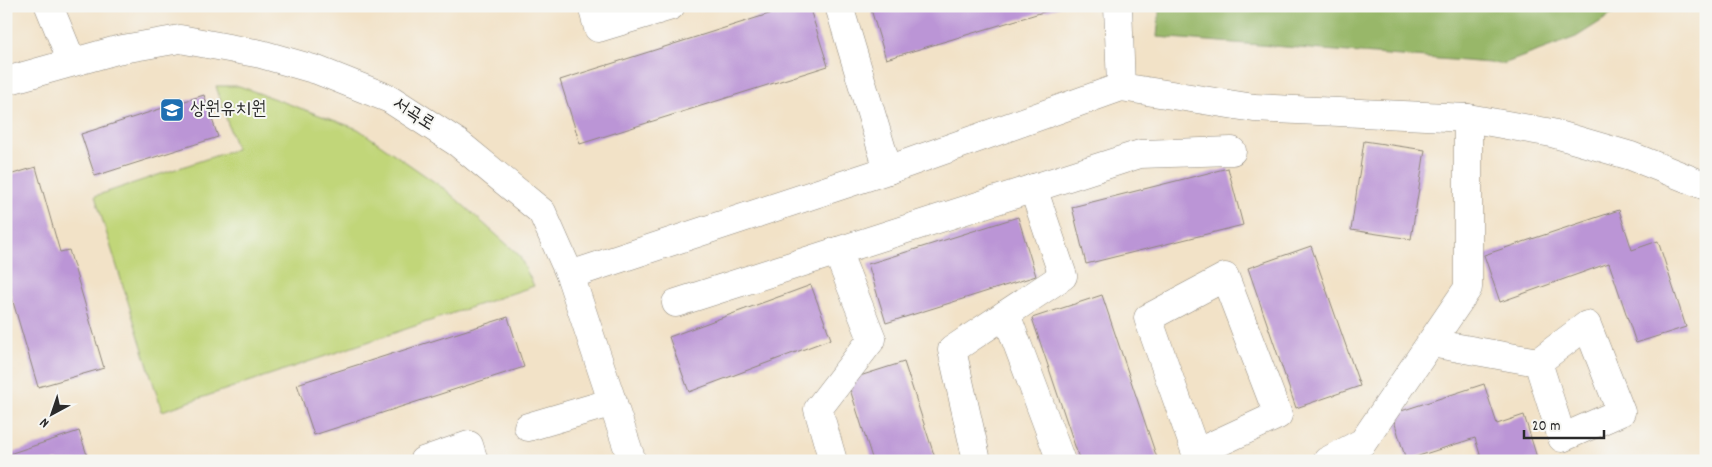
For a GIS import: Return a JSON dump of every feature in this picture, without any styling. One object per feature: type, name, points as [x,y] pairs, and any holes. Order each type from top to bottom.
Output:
[{"type":"street","points":[[49,6],[72,62]]},
{"type":"street","points":[[592,6],[598,28],[671,6]]},
{"type":"street","points":[[839,6],[888,170]]},
{"type":"street","points":[[1118,6],[1121,87]]},
{"type":"street","name":"서곡로","points":[[6,81],[117,50],[180,38],[261,54],[317,70],[390,99],[458,142],[542,212],[570,275],[632,461]]},
{"type":"street","points":[[570,275],[888,170],[1121,87],[1254,108],[1468,118],[1570,138],[1631,156],[1706,186]]},
{"type":"street","points":[[1327,461],[1366,451],[1431,343],[1468,288],[1468,118]]},
{"type":"street","points":[[676,303],[1140,154],[1232,152]]},
{"type":"street","points":[[977,461],[952,350],[1063,276],[1032,188]]},
{"type":"street","points":[[834,461],[818,409],[872,338],[837,251]]},
{"type":"street","points":[[1225,277],[1278,415],[1198,457],[1148,318],[1225,277]]},
{"type":"street","points":[[1006,314],[1061,461]]},
{"type":"street","points":[[1431,343],[1538,362]]},
{"type":"street","points":[[528,427],[613,402]]},
{"type":"street","points":[[423,461],[469,445],[474,461]]},
{"type":"green space","points":[[1160,6],[1625,6],[1576,37],[1503,64],[1157,37]]},
{"type":"green space","points":[[216,86],[239,86],[358,129],[446,190],[519,255],[534,286],[162,411],[95,196],[236,149]]},
{"type":"building","points":[[794,6],[809,6],[828,66],[580,144],[560,80]]},
{"type":"building","points":[[870,6],[1060,6],[1060,7],[886,59]]},
{"type":"building","points":[[204,95],[218,137],[95,176],[81,134]]},
{"type":"building","points":[[1364,141],[1425,150],[1411,239],[1351,230]]},
{"type":"building","points":[[36,167],[60,252],[69,250],[104,368],[38,387],[6,278],[6,176]]},
{"type":"building","points":[[1228,168],[1243,225],[1086,264],[1072,207]]},
{"type":"building","points":[[1619,210],[1632,250],[1658,241],[1686,327],[1636,343],[1609,263],[1500,302],[1484,255]]},
{"type":"building","points":[[1018,217],[1036,276],[886,323],[868,264]]},
{"type":"building","points":[[1311,246],[1360,386],[1296,408],[1248,268]]},
{"type":"building","points":[[811,285],[831,339],[689,392],[669,337]]},
{"type":"building","points":[[1102,295],[1158,461],[1080,461],[1032,318]]},
{"type":"building","points":[[508,317],[524,367],[314,435],[297,384]]},
{"type":"building","points":[[904,362],[936,461],[873,461],[847,380]]},
{"type":"building","points":[[1484,384],[1497,424],[1524,415],[1538,461],[1482,461],[1475,438],[1406,460],[1392,414]]},
{"type":"building","points":[[79,431],[89,461],[6,461],[6,455]]},
{"type":"place","name":"상원유치원","points":[[172,110]]}]
